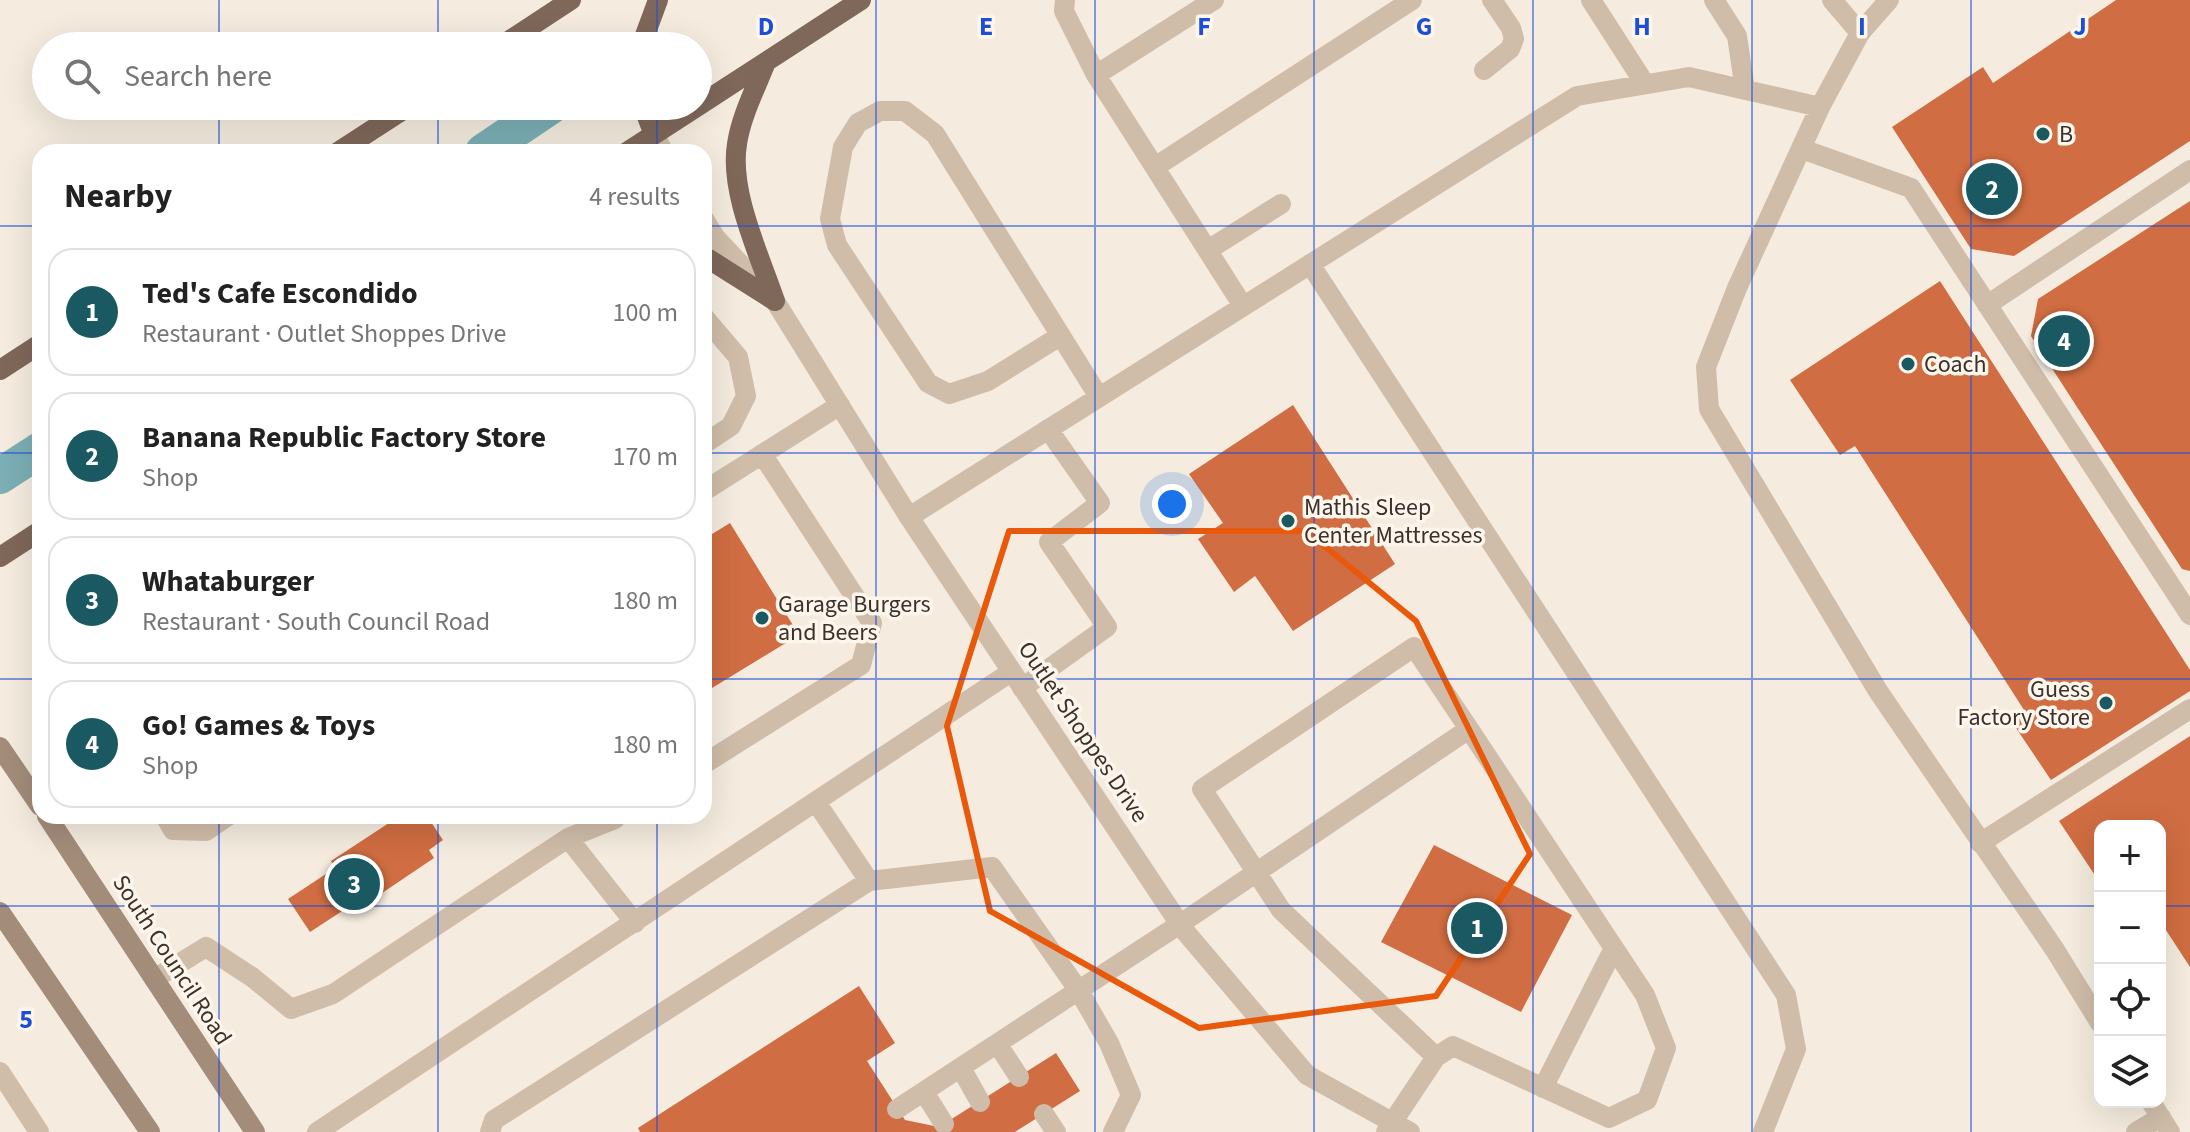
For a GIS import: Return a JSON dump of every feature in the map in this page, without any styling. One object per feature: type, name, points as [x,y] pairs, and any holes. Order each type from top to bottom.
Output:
[{"type":"main road","points":[[522,32],[571,0]]},
{"type":"main road","points":[[646,32],[658,0]]},
{"type":"main road","points":[[712,97],[861,0]]},
{"type":"main road","points":[[766,62],[736,145],[737,173],[744,210],[775,301]]},
{"type":"main road","points":[[350,144],[387,120]]},
{"type":"main road","points":[[649,120],[659,143],[683,120]]},
{"type":"main road","points":[[712,261],[775,301]]},
{"type":"main road","points":[[0,370],[32,349]]},
{"type":"main road","points":[[0,557],[32,536]]},
{"type":"main road","points":[[0,747],[32,794]]},
{"type":"main road","name":"South Council Road","points":[[52,824],[255,1132]]},
{"type":"main road","points":[[0,912],[150,1132]]},
{"type":"street","points":[[1065,0],[1064,11],[1096,75],[1243,306]]},
{"type":"street","points":[[1096,75],[1214,0]]},
{"type":"street","points":[[1155,167],[1412,0]]},
{"type":"street","points":[[1484,70],[1510,49],[1514,39],[1511,28],[1492,0]]},
{"type":"street","points":[[1591,0],[1645,84]]},
{"type":"street","points":[[1714,0],[1737,36],[1745,90]]},
{"type":"street","points":[[1832,0],[1860,33]]},
{"type":"street","points":[[1889,0],[1860,33],[1820,107],[1737,288],[1706,367],[1709,409],[1878,691],[2055,950],[2094,1013]]},
{"type":"street","points":[[909,517],[1577,96],[1689,77],[1820,107]]},
{"type":"street","points":[[1060,336],[988,381],[949,394],[928,383],[837,245],[830,219],[843,147],[858,123],[880,111],[905,111],[935,134],[1099,397]]},
{"type":"street","points":[[1802,149],[1911,188],[2190,615]]},
{"type":"street","points":[[1987,305],[2190,170]]},
{"type":"street","points":[[1208,250],[1281,204]]},
{"type":"street","name":"Outlet Shoppes Drive","points":[[712,232],[775,301],[909,517],[1180,924],[1307,1075],[1388,1127],[1410,1132]]},
{"type":"street","points":[[1310,264],[1786,995],[1796,1049],[1763,1132]]},
{"type":"street","points":[[712,326],[738,357],[746,396],[731,426],[712,439]]},
{"type":"street","points":[[712,486],[840,405]]},
{"type":"street","points":[[317,1132],[816,802],[1107,627],[1049,542],[1100,503],[1048,429]]},
{"type":"street","points":[[712,759],[861,665],[872,623],[762,454]]},
{"type":"street","points":[[1388,1127],[1436,1057],[1453,1046],[1609,1118],[1647,1100],[1666,1048],[1645,995],[1414,647],[1202,789],[1281,910],[1436,1057]]},
{"type":"street","points":[[1980,843],[2190,709]]},
{"type":"street","points":[[897,1109],[998,1045],[1469,729]]},
{"type":"street","points":[[816,802],[869,881]]},
{"type":"street","points":[[170,824],[173,830],[206,831],[216,824]]},
{"type":"street","points":[[154,979],[206,947],[252,977],[291,1009],[333,994],[568,838],[600,824]]},
{"type":"street","points":[[568,838],[635,923]]},
{"type":"street","points":[[490,1132],[494,1120],[869,881],[992,867],[1079,991],[1109,1043],[1131,1095],[1113,1132]]},
{"type":"street","points":[[1543,1088],[1614,948]]},
{"type":"street","points":[[998,1045],[1019,1077]]},
{"type":"street","points":[[961,1068],[980,1102]]},
{"type":"street","points":[[0,1072],[39,1132]]},
{"type":"street","points":[[924,1092],[944,1124]]},
{"type":"street","points":[[1044,1114],[1056,1132]]},
{"type":"street","points":[[2136,1132],[2161,1117]]},
{"type":"highlighted area","points":[[1009,531],[1306,531],[1416,621],[1530,854],[1436,996],[1199,1028],[990,911],[947,726]]},
{"type":"building","name":"B","points":[[2116,0],[2190,0],[2190,141],[2014,256],[1971,249],[1892,127],[1983,67],[1993,83]]},
{"type":"building","points":[[2190,201],[2190,571],[2182,569],[2031,336],[2038,299]]},
{"type":"building","points":[[1940,281],[2190,670],[2190,691],[2051,780],[2010,719],[2024,710],[1855,446],[1840,455],[1790,380]]},
{"type":"building","points":[[1293,405],[1395,564],[1293,631],[1255,576],[1234,592],[1198,539],[1223,523],[1189,474]]},
{"type":"building","points":[[730,523],[799,635],[712,688],[712,534]]},
{"type":"building","points":[[2190,736],[2190,967],[2166,930],[2166,820],[2094,820],[2094,874],[2059,821]]},
{"type":"building","points":[[387,824],[432,824],[443,840],[429,850],[434,858],[357,910],[353,904],[310,932],[288,899],[335,868],[331,861]]},
{"type":"building","points":[[1434,845],[1572,915],[1521,1012],[1381,942]]},
{"type":"building","points":[[859,986],[895,1043],[867,1061],[905,1120],[939,1127],[1056,1053],[1080,1091],[1015,1132],[640,1132],[638,1128]]},
{"type":"waterway","points":[[495,144],[530,120]]},
{"type":"waterway","points":[[0,476],[32,455]]},
{"type":"place","name":"B","points":[[2043,134]]},
{"type":"place","name":"Banana Republic Factory Store","points":[[1992,189]]},
{"type":"place","name":"Go! Games & Toys","points":[[2064,341]]},
{"type":"place","name":"Coach","points":[[1908,364]]},
{"type":"place","name":"Mathis Sleep Center Mattresses","points":[[1288,521]]},
{"type":"place","name":"Garage Burgers and Beers","points":[[762,618]]},
{"type":"place","name":"Guess Factory Store","points":[[2106,703]]},
{"type":"place","name":"Whataburger","points":[[354,884]]},
{"type":"place","name":"Ted's Cafe Escondido","points":[[1477,928]]}]
